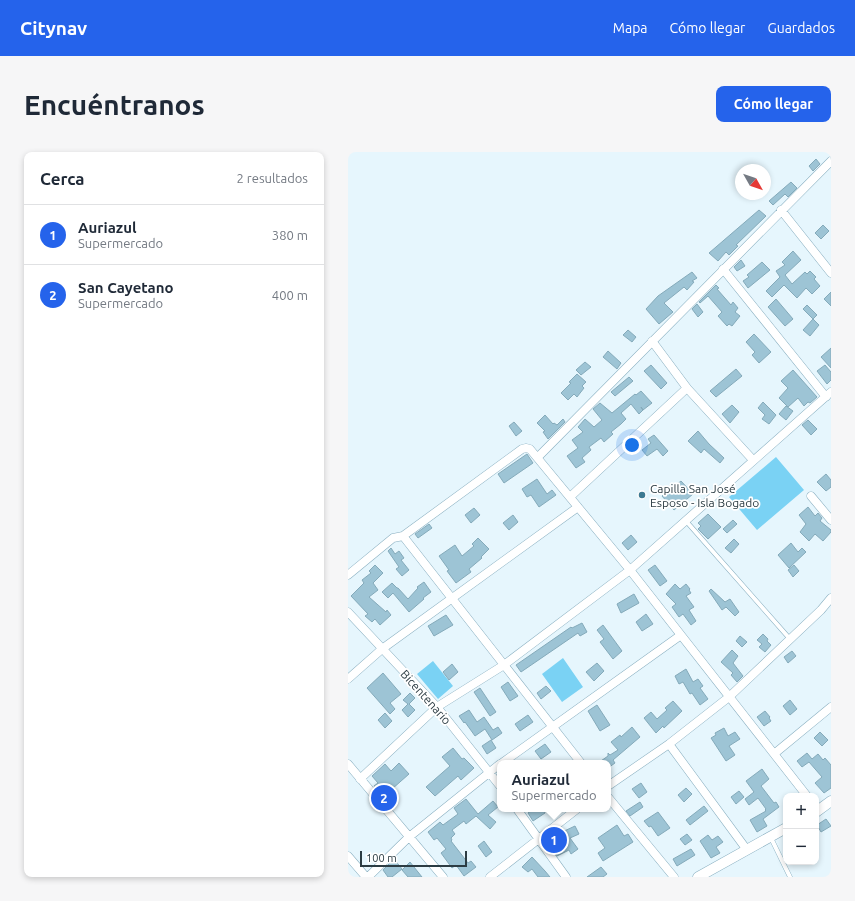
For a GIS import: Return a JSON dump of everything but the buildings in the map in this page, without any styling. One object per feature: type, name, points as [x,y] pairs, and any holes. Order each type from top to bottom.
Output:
[{"type":"street","points":[[538,457],[831,161]]},
{"type":"street","points":[[781,210],[831,273]]},
{"type":"street","points":[[360,779],[437,707],[504,665],[630,570],[828,394],[723,269]]},
{"type":"street","points":[[652,341],[687,388],[753,460]]},
{"type":"street","points":[[570,497],[687,388]]},
{"type":"street","points":[[348,575],[393,538],[403,536],[522,449],[530,449],[630,570],[805,793]]},
{"type":"street","points":[[811,496],[831,520]]},
{"type":"street","points":[[348,679],[382,649],[578,507]]},
{"type":"street","points":[[403,536],[579,760]]},
{"type":"street","points":[[611,784],[668,744],[729,697],[821,610],[831,598]]},
{"type":"street","name":"Bicentenario","points":[[348,612],[437,707],[497,782]]},
{"type":"street","points":[[507,760],[681,635]]},
{"type":"street","points":[[774,754],[831,707]]},
{"type":"street","points":[[668,744],[747,850]]},
{"type":"street","points":[[348,764],[443,877]]},
{"type":"street","points":[[348,856],[367,877],[409,838],[497,767]]},
{"type":"street","points":[[611,801],[674,877]]},
{"type":"street","points":[[819,809],[831,801]]},
{"type":"street","points":[[519,812],[566,877]]},
{"type":"street","points":[[490,877],[573,812]]},
{"type":"street","points":[[698,877],[784,829]]},
{"type":"lane","points":[[686,521],[791,639]]},
{"type":"lane","points":[[770,837],[790,877]]},
{"type":"shaded area","points":[[776,457],[804,490],[757,530],[729,497]]},
{"type":"shaded area","points":[[563,658],[583,687],[562,702],[542,674]]},
{"type":"shaded area","points":[[433,661],[453,686],[438,699],[417,674]]},
{"type":"place","name":"Capilla San José Esposo - Isla Bogado","points":[[642,495]]},
{"type":"place","name":"San Cayetano","points":[[384,798]]},
{"type":"place","name":"Auriazul","points":[[554,840]]}]
